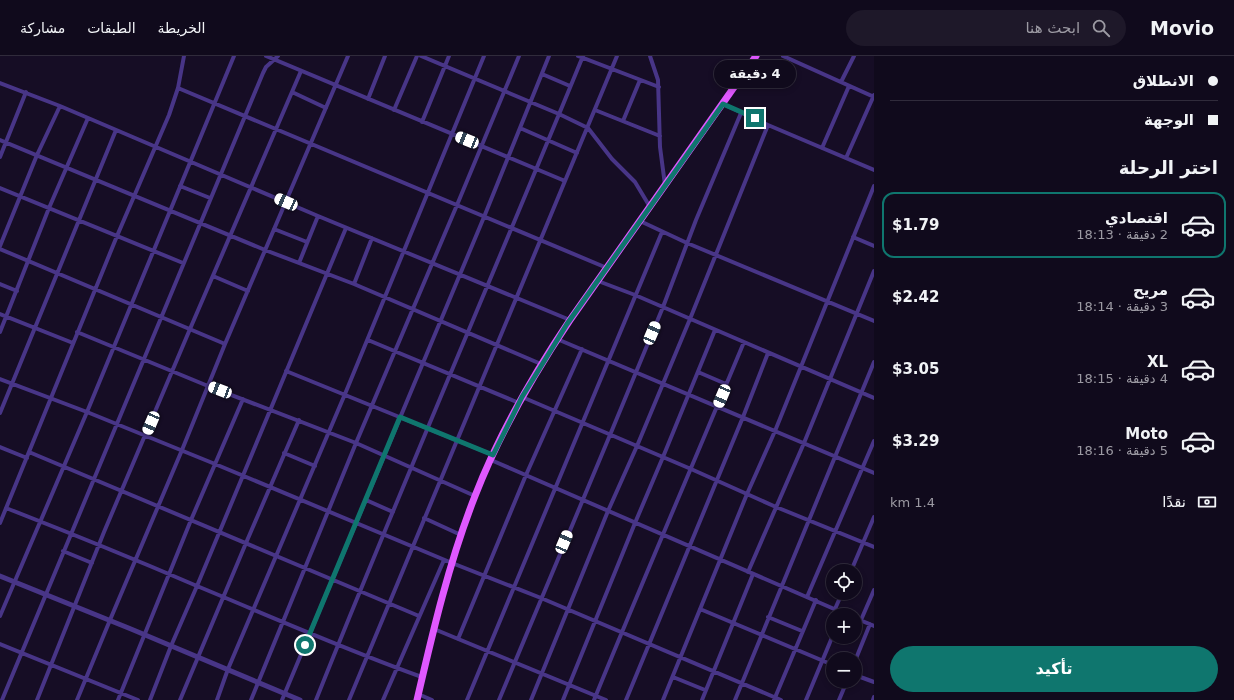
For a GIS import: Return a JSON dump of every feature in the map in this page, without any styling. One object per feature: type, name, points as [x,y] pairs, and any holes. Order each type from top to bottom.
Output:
[{"type":"main road","points":[[418,697],[434,629],[461,535],[475,496],[492,457],[521,400],[557,339],[756,56]]},
{"type":"street","points":[[0,523],[2,512],[6,508],[77,332],[169,115],[178,88],[184,56]]},
{"type":"street","points":[[0,616],[87,412],[234,56]]},
{"type":"street","points":[[266,56],[276,58],[301,71],[565,182]]},
{"type":"street","points":[[77,700],[225,344],[348,56]]},
{"type":"street","points":[[368,99],[386,56]]},
{"type":"street","points":[[394,110],[417,56]]},
{"type":"street","points":[[421,56],[559,114],[588,128],[616,164],[635,182],[650,207]]},
{"type":"street","points":[[422,122],[449,56]]},
{"type":"street","points":[[216,700],[386,298],[484,56]]},
{"type":"street","points":[[251,700],[356,443],[519,56]]},
{"type":"street","points":[[282,700],[484,217],[549,56]]},
{"type":"street","points":[[349,700],[617,56]]},
{"type":"street","points":[[650,56],[659,87],[660,136],[665,185]]},
{"type":"street","points":[[783,56],[874,96],[846,158]]},
{"type":"street","points":[[842,82],[854,56]]},
{"type":"street","points":[[316,700],[360,591],[488,287],[581,57],[611,70],[659,87]]},
{"type":"street","points":[[2,700],[143,358],[263,73],[266,67],[276,58]]},
{"type":"street","points":[[37,700],[99,545],[301,71]]},
{"type":"street","points":[[542,74],[570,86]]},
{"type":"street","points":[[623,121],[640,80]]},
{"type":"street","points":[[0,83],[60,106],[346,228],[570,320]]},
{"type":"street","points":[[822,148],[849,86]]},
{"type":"street","points":[[178,88],[607,268]]},
{"type":"street","points":[[0,157],[26,92]]},
{"type":"street","points":[[292,92],[326,108]]},
{"type":"street","points":[[723,104],[768,125],[874,170]]},
{"type":"street","points":[[60,106],[37,155],[0,248],[28,262],[225,344]]},
{"type":"street","points":[[595,110],[660,136]]},
{"type":"street","points":[[498,700],[610,435],[663,307],[687,243],[742,112]]},
{"type":"street","points":[[0,332],[49,208],[88,118]]},
{"type":"street","points":[[531,700],[608,511],[690,319],[768,125]]},
{"type":"street","points":[[520,128],[577,153]]},
{"type":"street","points":[[0,413],[116,130]]},
{"type":"street","points":[[0,140],[265,250],[354,284],[541,364]]},
{"type":"street","points":[[180,186],[210,198]]},
{"type":"street","points":[[663,700],[747,494],[775,431],[874,186]]},
{"type":"street","points":[[0,188],[183,263]]},
{"type":"street","points":[[299,262],[318,216]]},
{"type":"street","points":[[640,222],[874,321]]},
{"type":"street","points":[[150,700],[242,475],[346,228]]},
{"type":"street","points":[[274,230],[307,242]]},
{"type":"street","points":[[467,700],[662,232]]},
{"type":"street","points":[[853,237],[874,246]]},
{"type":"street","points":[[354,284],[372,238]]},
{"type":"street","points":[[748,572],[804,443],[874,271]]},
{"type":"street","points":[[213,276],[248,291]]},
{"type":"street","points":[[598,281],[635,295],[874,398]]},
{"type":"street","points":[[0,284],[17,291]]},
{"type":"street","points":[[0,314],[73,343]]},
{"type":"street","points":[[563,700],[715,330]]},
{"type":"street","points":[[77,332],[208,386],[330,432],[475,496]]},
{"type":"street","points":[[557,339],[874,473]]},
{"type":"street","points":[[368,340],[480,387],[554,411],[717,480],[776,507],[874,547]]},
{"type":"street","points":[[595,698],[662,534],[744,342]]},
{"type":"street","points":[[458,639],[526,475],[582,349]]},
{"type":"street","points":[[626,700],[768,353]]},
{"type":"street","points":[[735,700],[874,362]]},
{"type":"street","points":[[286,371],[458,440],[526,475],[555,488],[834,608]]},
{"type":"street","points":[[698,372],[726,384]]},
{"type":"street","points":[[0,379],[87,412],[270,486],[444,560],[541,598],[594,622],[742,683],[774,699],[782,700]]},
{"type":"street","points":[[118,700],[191,520],[243,399]]},
{"type":"street","points":[[180,700],[299,420]]},
{"type":"street","points":[[807,597],[874,441]]},
{"type":"street","points":[[0,447],[27,458]]},
{"type":"street","points":[[29,452],[419,616]]},
{"type":"street","points":[[284,453],[315,466]]},
{"type":"street","points":[[366,500],[393,512]]},
{"type":"street","points":[[6,508],[99,545],[367,657],[422,677]]},
{"type":"street","points":[[854,564],[874,516]]},
{"type":"street","points":[[424,518],[461,535]]},
{"type":"street","points":[[63,551],[92,563]]},
{"type":"street","points":[[383,700],[444,560]]},
{"type":"street","points":[[702,700],[753,574]]},
{"type":"street","points":[[0,576],[110,620],[300,700]]},
{"type":"street","points":[[862,618],[874,590]]},
{"type":"street","points":[[774,699],[816,600]]},
{"type":"street","points":[[700,608],[826,662]]},
{"type":"street","points":[[768,617],[802,632]]},
{"type":"street","points":[[859,652],[872,625],[862,620]]},
{"type":"street","points":[[434,629],[569,685],[595,698],[606,700]]},
{"type":"street","points":[[0,644],[138,700]]},
{"type":"street","points":[[806,700],[829,644]]},
{"type":"street","points":[[672,677],[706,690]]},
{"type":"street","points":[[862,678],[874,682]]},
{"type":"street","points":[[839,700],[844,688]]},
{"type":"street","points":[[418,697],[432,700]]},
{"type":"route","points":[[305,645],[400,417],[493,455],[522,397],[567,324],[723,104],[755,118]]}]
